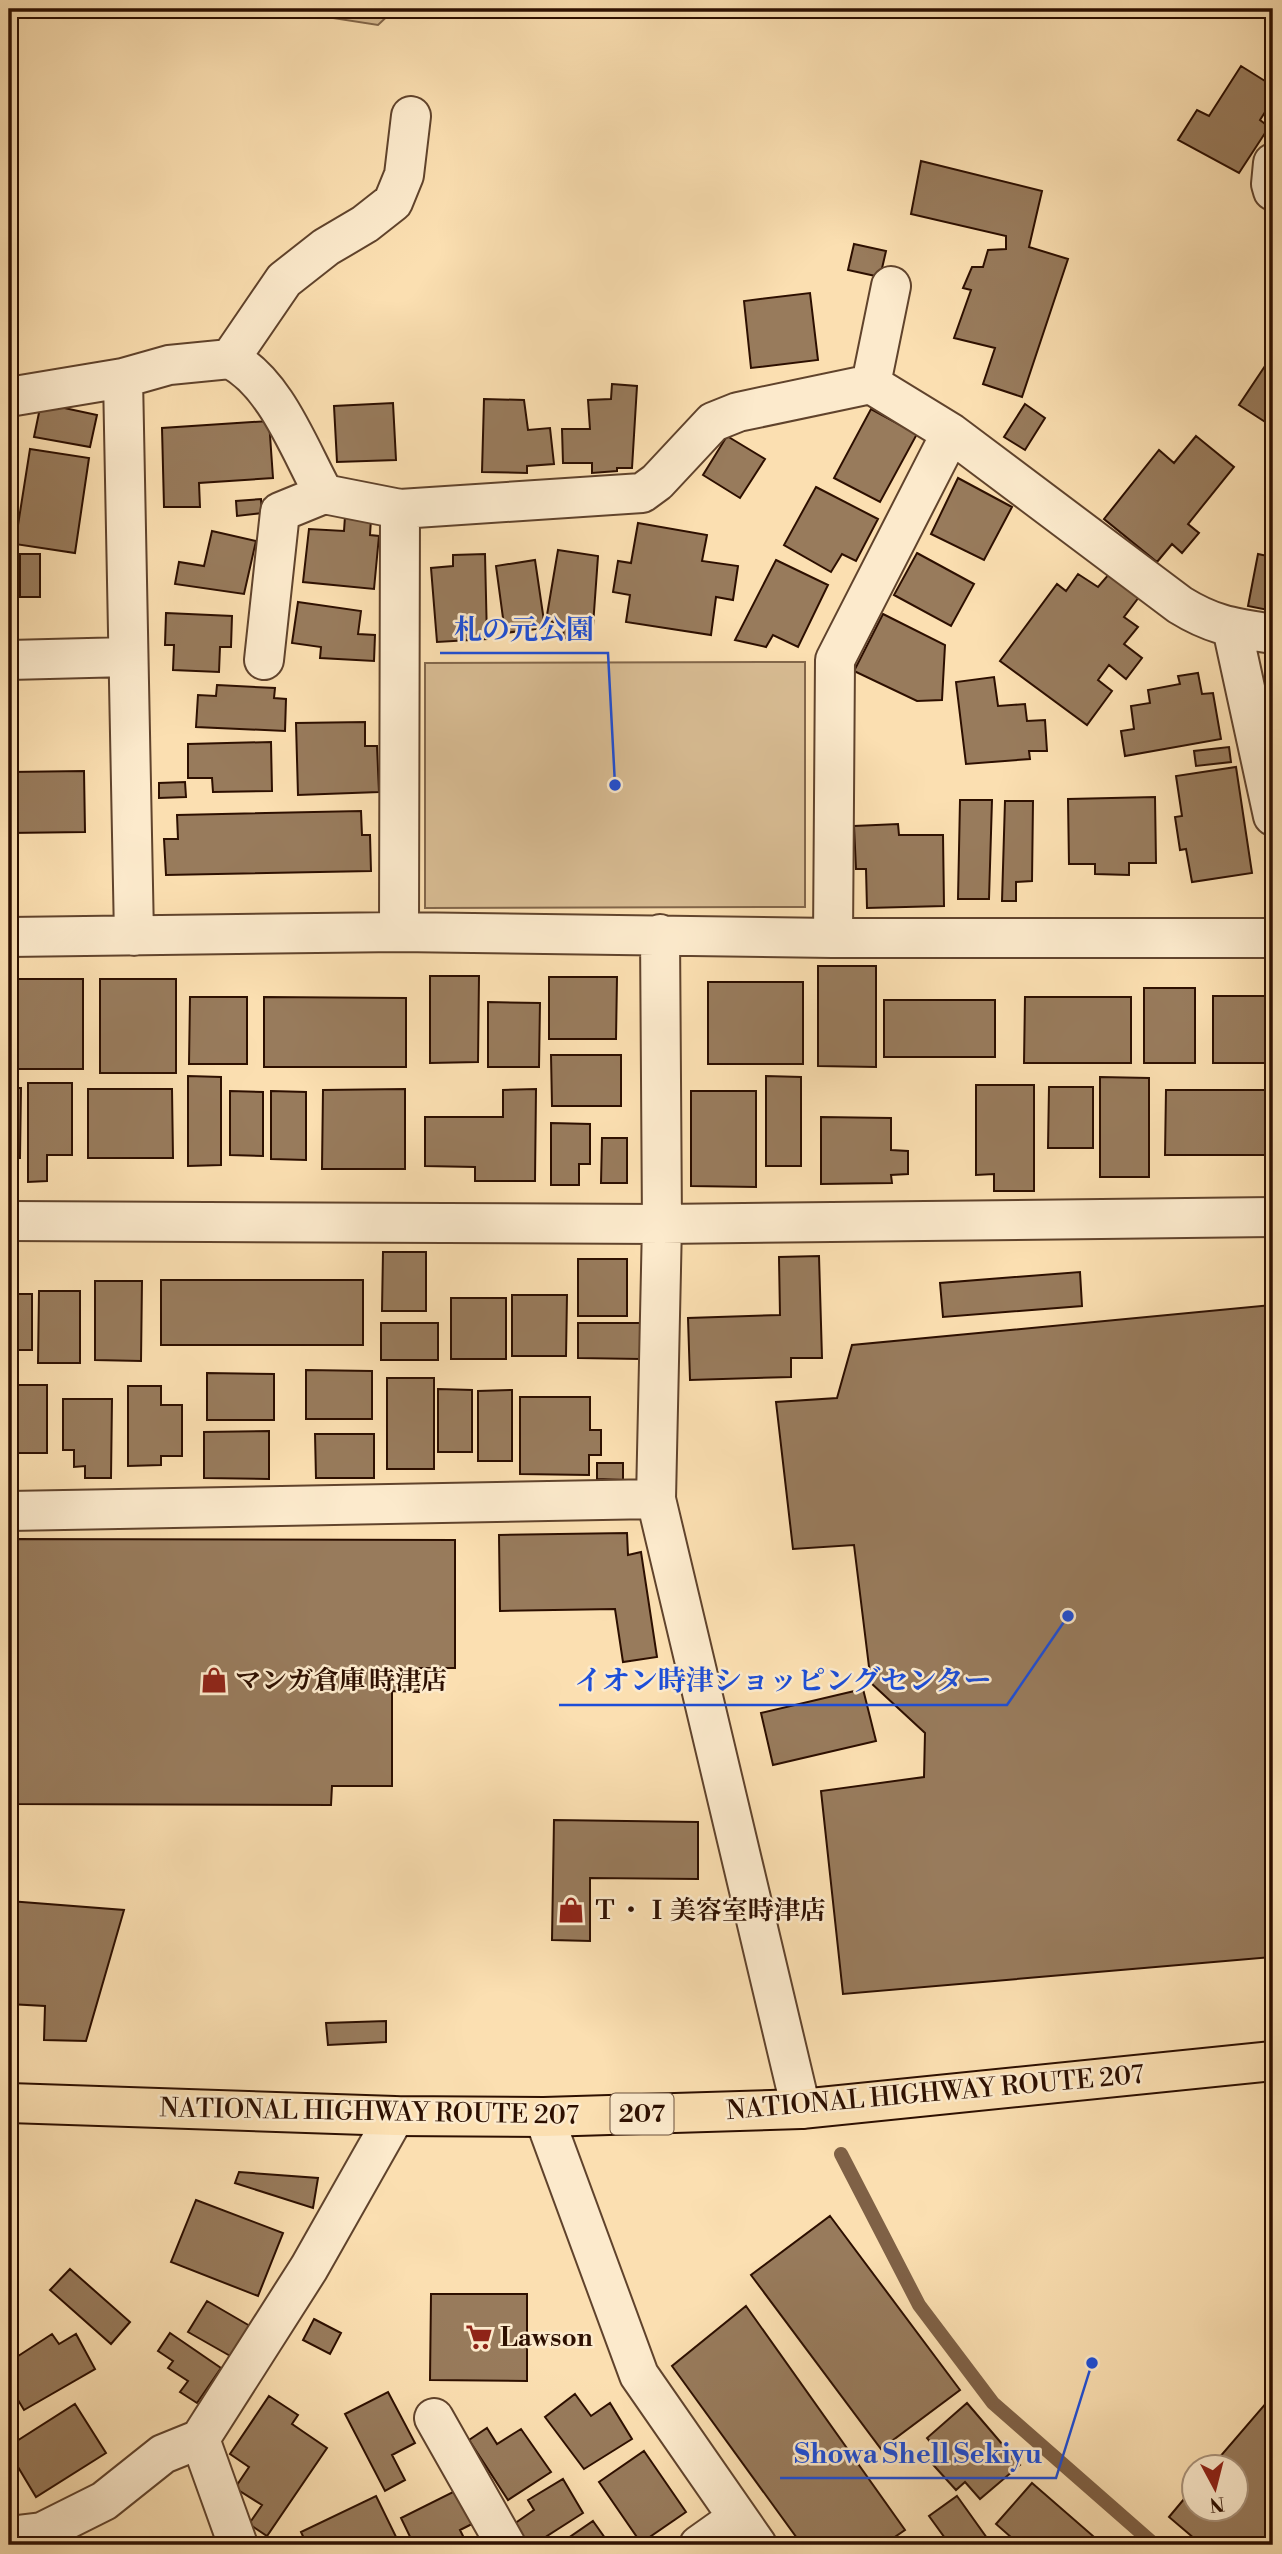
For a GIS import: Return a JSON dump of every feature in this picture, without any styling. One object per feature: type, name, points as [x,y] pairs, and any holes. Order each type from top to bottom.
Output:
[{"type":"highway","name":"NATIONAL HIGHWAY ROUTE 207","points":[[9,2103],[395,2116],[544,2117],[801,2109],[1273,2061]]},
{"type":"street","points":[[230,359],[284,280],[326,247],[393,202],[404,175],[411,116]]},
{"type":"street","points":[[1273,163],[1270,184],[1273,191]]},
{"type":"street","points":[[872,384],[891,286]]},
{"type":"street","points":[[9,397],[123,379],[169,365],[230,359],[255,376],[278,408],[324,494]]},
{"type":"street","points":[[123,379],[134,936]]},
{"type":"street","points":[[264,660],[280,512],[324,494],[400,509],[642,493],[657,482],[713,422],[737,412],[872,384],[951,433],[1180,605],[1204,620],[1232,628],[1273,634]]},
{"type":"street","points":[[833,938],[835,660],[951,433]]},
{"type":"street","points":[[399,932],[400,509]]},
{"type":"street","points":[[1232,628],[1273,816]]},
{"type":"street","points":[[9,660],[128,657]]},
{"type":"street","points":[[9,937],[399,932],[833,938],[1273,938]]},
{"type":"street","points":[[660,934],[662,1224],[656,1499],[801,2109]]},
{"type":"street","points":[[9,1221],[662,1224],[1273,1217]]},
{"type":"street","points":[[9,1511],[656,1499]]},
{"type":"street","points":[[9,2536],[42,2532],[104,2501],[163,2454],[200,2439],[309,2268],[395,2116]]},
{"type":"street","points":[[544,2117],[639,2375],[747,2531],[699,2545]]},
{"type":"street","points":[[434,2418],[506,2545]]},
{"type":"street","points":[[200,2439],[237,2545]]},
{"type":"shaded area","points":[[275,9],[395,9],[378,25]]},
{"type":"shaded area","points":[[805,662],[805,907],[425,908],[425,663]]},
{"type":"building","points":[[1241,66],[1273,86],[1273,112],[1267,109],[1260,120],[1269,127],[1239,173],[1178,140],[1197,110],[1209,116]]},
{"type":"building","points":[[921,161],[1042,191],[1029,247],[1068,259],[1022,397],[983,384],[995,348],[954,338],[971,290],[963,288],[972,267],[983,267],[988,250],[1006,249],[1006,236],[911,214]]},
{"type":"building","points":[[854,244],[886,251],[880,277],[848,270]]},
{"type":"building","points":[[810,293],[818,360],[751,368],[744,301]]},
{"type":"building","points":[[1273,354],[1273,427],[1239,405]]},
{"type":"building","points":[[612,384],[637,386],[632,468],[592,473],[592,463],[563,463],[562,429],[590,429],[588,400],[611,399]]},
{"type":"building","points":[[484,399],[524,400],[528,430],[550,428],[554,464],[527,466],[527,473],[482,472]]},
{"type":"building","points":[[41,403],[97,415],[90,447],[34,437]]},
{"type":"building","points":[[393,403],[396,460],[337,462],[334,406]]},
{"type":"building","points":[[1025,404],[1045,418],[1025,450],[1004,437]]},
{"type":"building","points":[[871,409],[917,434],[880,502],[834,478]]},
{"type":"building","points":[[269,421],[273,478],[199,483],[200,507],[164,507],[162,428]]},
{"type":"building","points":[[727,436],[765,459],[740,498],[703,475]]},
{"type":"building","points":[[1196,436],[1234,467],[1188,524],[1199,533],[1182,553],[1172,544],[1157,562],[1104,519],[1159,450],[1174,463]]},
{"type":"building","points":[[30,449],[89,458],[75,553],[15,544]]},
{"type":"building","points":[[958,478],[1012,507],[984,560],[931,534]]},
{"type":"building","points":[[816,487],[878,519],[856,561],[842,554],[831,572],[784,545]]},
{"type":"building","points":[[261,499],[262,513],[237,516],[236,501]]},
{"type":"building","points":[[345,516],[371,519],[370,535],[379,536],[374,589],[303,582],[309,529],[344,531]]},
{"type":"building","points":[[638,523],[707,535],[702,561],[738,566],[733,600],[716,597],[711,635],[626,622],[630,595],[613,592],[618,561],[631,563]]},
{"type":"building","points":[[212,531],[256,541],[244,594],[175,584],[179,562],[204,566]]},
{"type":"building","points":[[9,547],[13,614],[9,614]]},
{"type":"building","points":[[1273,547],[1273,611],[1248,606],[1258,554],[1272,557]]},
{"type":"building","points":[[558,550],[598,556],[592,640],[563,638],[564,624],[546,621]]},
{"type":"building","points":[[917,553],[974,584],[951,626],[894,595]]},
{"type":"building","points":[[20,554],[40,554],[40,597],[20,597]]},
{"type":"building","points":[[485,554],[487,639],[437,642],[431,568],[453,566],[453,555]]},
{"type":"building","points":[[535,560],[545,628],[505,633],[496,566]]},
{"type":"building","points":[[776,560],[828,585],[798,647],[773,635],[766,647],[735,640]]},
{"type":"building","points":[[1078,574],[1098,587],[1109,574],[1139,597],[1124,617],[1138,627],[1124,644],[1142,658],[1126,679],[1109,665],[1098,680],[1112,691],[1087,725],[1000,661],[1057,584],[1066,591]]},
{"type":"building","points":[[298,602],[361,611],[358,634],[375,635],[374,661],[320,658],[321,647],[292,643]]},
{"type":"building","points":[[166,613],[232,616],[231,647],[220,647],[219,672],[173,670],[174,645],[165,645]]},
{"type":"building","points":[[883,614],[945,645],[942,700],[917,701],[854,671]]},
{"type":"building","points":[[1198,673],[1202,694],[1213,693],[1221,739],[1125,756],[1121,731],[1134,729],[1131,706],[1150,703],[1148,690],[1180,684],[1178,676]]},
{"type":"building","points":[[994,677],[998,706],[1025,704],[1027,721],[1045,720],[1047,751],[1029,751],[1030,759],[966,764],[956,682]]},
{"type":"building","points":[[217,685],[275,688],[274,698],[286,699],[285,731],[196,727],[198,695],[216,696]]},
{"type":"building","points":[[365,722],[365,746],[377,746],[379,792],[298,795],[296,723]]},
{"type":"building","points":[[271,742],[272,791],[213,792],[212,778],[188,778],[188,744]]},
{"type":"building","points":[[1229,747],[1231,762],[1196,766],[1194,751]]},
{"type":"building","points":[[1236,767],[1252,873],[1192,882],[1186,849],[1180,850],[1175,817],[1182,816],[1176,776]]},
{"type":"building","points":[[84,771],[85,832],[9,833],[9,772]]},
{"type":"building","points":[[185,782],[186,797],[159,798],[159,783]]},
{"type":"building","points":[[1155,797],[1156,863],[1129,863],[1129,875],[1095,874],[1095,864],[1069,864],[1068,799]]},
{"type":"building","points":[[960,800],[992,800],[989,899],[958,899]]},
{"type":"building","points":[[1005,801],[1033,801],[1032,881],[1016,882],[1016,901],[1002,901]]},
{"type":"building","points":[[361,811],[362,835],[370,835],[371,871],[166,875],[164,839],[178,839],[177,815]]},
{"type":"building","points":[[898,824],[899,835],[943,835],[944,906],[867,908],[866,869],[856,869],[854,826]]},
{"type":"building","points":[[818,966],[876,966],[876,1067],[818,1066]]},
{"type":"building","points":[[430,976],[479,976],[478,1062],[430,1063]]},
{"type":"building","points":[[549,977],[617,977],[616,1039],[549,1039]]},
{"type":"building","points":[[15,979],[83,979],[83,1069],[15,1069]]},
{"type":"building","points":[[100,979],[176,979],[176,1073],[100,1073]]},
{"type":"building","points":[[708,982],[803,982],[803,1064],[708,1064]]},
{"type":"building","points":[[1144,988],[1195,988],[1195,1063],[1144,1063]]},
{"type":"building","points":[[1213,996],[1273,996],[1273,1063],[1213,1063]]},
{"type":"building","points":[[190,997],[247,997],[247,1064],[189,1064]]},
{"type":"building","points":[[264,997],[406,998],[406,1067],[264,1067]]},
{"type":"building","points":[[1025,997],[1131,997],[1131,1063],[1024,1063]]},
{"type":"building","points":[[884,1000],[995,1000],[995,1057],[884,1057]]},
{"type":"building","points":[[488,1002],[540,1003],[539,1067],[488,1067]]},
{"type":"building","points":[[551,1055],[621,1055],[621,1106],[552,1106]]},
{"type":"building","points":[[188,1076],[221,1077],[221,1165],[188,1166]]},
{"type":"building","points":[[766,1076],[801,1077],[801,1166],[766,1166]]},
{"type":"building","points":[[1100,1077],[1149,1078],[1149,1177],[1100,1177]]},
{"type":"building","points":[[28,1083],[72,1083],[72,1155],[47,1155],[47,1181],[28,1182]]},
{"type":"building","points":[[976,1085],[1034,1085],[1034,1191],[994,1191],[994,1174],[976,1175]]},
{"type":"building","points":[[1049,1087],[1093,1087],[1093,1148],[1048,1148]]},
{"type":"building","points":[[9,1088],[21,1088],[20,1158],[9,1158]]},
{"type":"building","points":[[88,1089],[172,1089],[173,1158],[88,1158]]},
{"type":"building","points":[[405,1089],[405,1169],[322,1169],[323,1090]]},
{"type":"building","points":[[536,1089],[535,1181],[475,1181],[475,1167],[425,1166],[425,1117],[503,1117],[503,1090]]},
{"type":"building","points":[[1166,1090],[1273,1090],[1273,1155],[1165,1155]]},
{"type":"building","points":[[230,1091],[263,1092],[263,1156],[230,1155]]},
{"type":"building","points":[[271,1091],[306,1092],[306,1160],[271,1159]]},
{"type":"building","points":[[691,1091],[756,1091],[756,1187],[691,1186]]},
{"type":"building","points":[[821,1117],[891,1118],[891,1150],[908,1151],[908,1174],[891,1175],[892,1183],[821,1184]]},
{"type":"building","points":[[551,1123],[590,1124],[590,1164],[579,1164],[579,1185],[551,1185]]},
{"type":"building","points":[[602,1138],[627,1138],[627,1183],[601,1183]]},
{"type":"building","points":[[383,1252],[426,1252],[426,1311],[382,1311]]},
{"type":"building","points":[[819,1256],[822,1358],[791,1358],[791,1377],[690,1380],[688,1318],[780,1315],[779,1257]]},
{"type":"building","points":[[578,1259],[627,1259],[627,1316],[578,1316]]},
{"type":"building","points":[[1080,1272],[1082,1306],[943,1317],[940,1283]]},
{"type":"building","points":[[161,1280],[363,1280],[363,1345],[161,1345]]},
{"type":"building","points":[[95,1281],[142,1281],[141,1361],[95,1360]]},
{"type":"building","points":[[39,1291],[80,1291],[80,1363],[38,1363]]},
{"type":"building","points":[[9,1294],[32,1294],[32,1350],[9,1350]]},
{"type":"building","points":[[512,1295],[567,1295],[566,1356],[512,1356]]},
{"type":"building","points":[[451,1298],[506,1298],[506,1359],[451,1359]]},
{"type":"building","points":[[1273,1305],[1273,1957],[843,1994],[821,1791],[924,1777],[925,1733],[871,1683],[854,1545],[793,1549],[776,1402],[837,1398],[852,1345]]},
{"type":"building","points":[[381,1323],[438,1323],[438,1360],[381,1360]]},
{"type":"building","points":[[578,1323],[640,1323],[640,1359],[578,1358]]},
{"type":"building","points":[[306,1370],[372,1371],[372,1419],[306,1419]]},
{"type":"building","points":[[207,1373],[274,1374],[274,1420],[207,1420]]},
{"type":"building","points":[[387,1378],[434,1378],[434,1469],[387,1469]]},
{"type":"building","points":[[9,1385],[47,1385],[47,1453],[9,1453]]},
{"type":"building","points":[[128,1386],[161,1386],[161,1405],[182,1405],[182,1456],[161,1456],[161,1465],[128,1466]]},
{"type":"building","points":[[438,1389],[472,1390],[472,1452],[438,1452]]},
{"type":"building","points":[[512,1390],[512,1461],[478,1461],[478,1391]]},
{"type":"building","points":[[520,1397],[590,1397],[590,1430],[601,1430],[601,1455],[589,1455],[589,1475],[520,1474]]},
{"type":"building","points":[[63,1399],[112,1399],[111,1478],[85,1478],[85,1466],[74,1467],[74,1450],[63,1450]]},
{"type":"building","points":[[269,1431],[269,1479],[204,1478],[204,1432]]},
{"type":"building","points":[[315,1434],[374,1434],[374,1478],[316,1478]]},
{"type":"building","points":[[597,1463],[623,1463],[623,1480],[597,1479]]},
{"type":"building","points":[[627,1533],[628,1555],[641,1552],[657,1657],[623,1662],[615,1609],[500,1611],[499,1535]]},
{"type":"building","name":"マンガ倉庫 時津店","points":[[9,1539],[455,1540],[455,1668],[418,1668],[419,1692],[392,1691],[392,1786],[332,1786],[331,1805],[9,1804]]},
{"type":"building","points":[[863,1689],[876,1741],[773,1765],[761,1713]]},
{"type":"building","name":"Ｔ・Ｉ美容室時津店","points":[[554,1820],[698,1822],[698,1879],[590,1878],[590,1941],[552,1940]]},
{"type":"building","points":[[9,1901],[124,1910],[86,2041],[44,2040],[45,2006],[9,2004]]},
{"type":"building","points":[[386,2021],[386,2042],[328,2045],[326,2023]]},
{"type":"building","points":[[239,2172],[318,2178],[313,2208],[235,2183]]},
{"type":"building","points":[[196,2200],[283,2233],[258,2296],[171,2262]]},
{"type":"building","points":[[830,2216],[960,2390],[881,2449],[751,2275]]},
{"type":"building","points":[[70,2269],[130,2322],[111,2344],[50,2290]]},
{"type":"building","name":"Lawson","points":[[431,2294],[527,2294],[527,2381],[430,2380]]},
{"type":"building","points":[[207,2301],[250,2326],[232,2357],[188,2332]]},
{"type":"building","points":[[746,2306],[905,2530],[883,2545],[802,2545],[672,2366]]},
{"type":"building","points":[[314,2319],[341,2333],[330,2354],[303,2340]]},
{"type":"building","points":[[170,2333],[221,2368],[197,2403],[180,2392],[188,2381],[168,2368],[173,2361],[158,2351]]},
{"type":"building","points":[[52,2334],[59,2344],[76,2334],[95,2369],[24,2410],[9,2385],[9,2362]]},
{"type":"building","points":[[388,2392],[415,2443],[392,2455],[405,2480],[385,2491],[345,2414]]},
{"type":"building","points":[[575,2394],[591,2416],[610,2403],[632,2439],[584,2469],[545,2417]]},
{"type":"building","points":[[1273,2395],[1273,2545],[1202,2545],[1169,2517],[1180,2504],[1180,2522],[1250,2522],[1250,2452],[1224,2452]]},
{"type":"building","points":[[269,2396],[298,2415],[292,2424],[327,2448],[267,2536],[249,2524],[262,2505],[235,2488],[249,2467],[230,2454]]},
{"type":"building","points":[[967,2403],[1020,2465],[980,2499],[965,2482],[956,2490],[927,2458],[937,2450],[927,2438]]},
{"type":"building","points":[[75,2404],[106,2453],[36,2497],[9,2452],[9,2446]]},
{"type":"building","points":[[487,2428],[497,2444],[521,2429],[551,2472],[508,2500],[469,2440]]},
{"type":"building","points":[[644,2451],[686,2512],[641,2543],[599,2482]]},
{"type":"building","points":[[563,2479],[583,2513],[529,2545],[514,2524],[534,2510],[528,2500]]},
{"type":"building","points":[[1032,2483],[1093,2536],[1085,2545],[1020,2545],[996,2524]]},
{"type":"building","points":[[455,2491],[472,2524],[460,2530],[465,2540],[455,2545],[414,2545],[401,2518]]},
{"type":"building","points":[[376,2496],[400,2545],[307,2545],[301,2532]]},
{"type":"building","points":[[957,2496],[992,2545],[950,2545],[929,2516]]},
{"type":"building","points":[[593,2521],[610,2545],[558,2545]]},
{"type":"waterway","points":[[841,2154],[919,2305],[993,2403],[1155,2545]]},
{"type":"place","name":"札の元公園","points":[[615,785]]},
{"type":"place","name":"イオン時津ショッピングセンター","points":[[1068,1616]]},
{"type":"place","name":"マンガ倉庫 時津店","points":[[214,1680]]},
{"type":"place","name":"Ｔ・Ｉ美容室時津店","points":[[571,1910]]},
{"type":"place","name":"Lawson","points":[[479,2337]]},
{"type":"place","name":"Showa Shell Sekiyu","points":[[1092,2363]]}]
